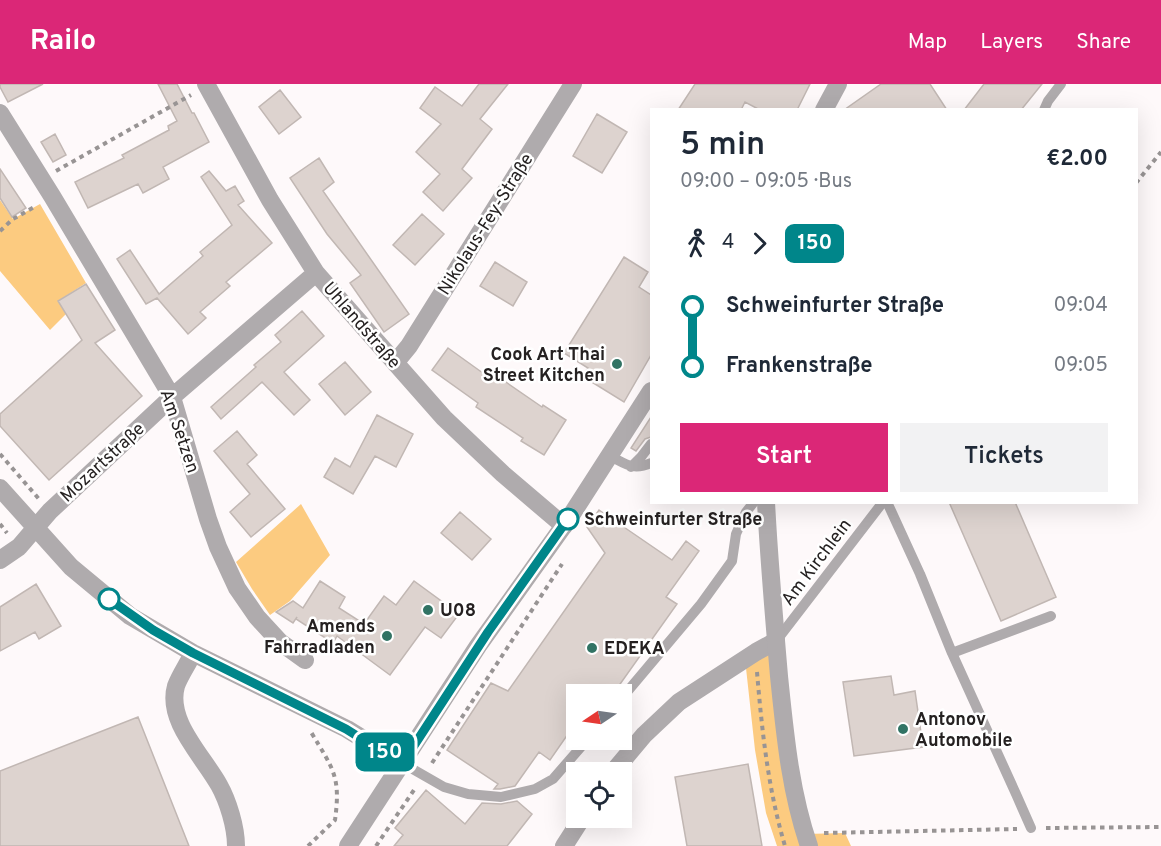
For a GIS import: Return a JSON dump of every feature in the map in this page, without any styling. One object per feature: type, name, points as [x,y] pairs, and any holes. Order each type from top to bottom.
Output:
[{"type":"street","name":"Nikolaus-Fey-Straße","points":[[395,363],[410,346],[573,84]]},
{"type":"street","points":[[825,108],[838,84]]},
{"type":"street","name":"Uhlandstraße","points":[[207,85],[270,200],[316,273],[453,426],[502,474],[564,526]]},
{"type":"street","name":"Am Setzen","points":[[0,113],[172,397],[208,519],[237,588],[257,617],[280,642],[305,660]]},
{"type":"street","name":"Mozartstraße","points":[[0,560],[19,547],[50,511],[172,397],[316,273]]},
{"type":"street","points":[[348,846],[491,627],[564,526],[650,394]]},
{"type":"street","points":[[0,488],[71,567],[109,599],[153,630],[193,653],[346,729],[402,764]]},
{"type":"street","points":[[766,504],[785,743],[797,809],[807,840]]},
{"type":"street","points":[[621,762],[644,735],[679,702],[756,652],[776,642]]},
{"type":"street","points":[[193,653],[176,687],[175,711],[187,736],[219,786],[236,830],[236,846]]},
{"type":"street","points":[[564,846],[576,828]]},
{"type":"lane","points":[[1045,108],[1061,84]]},
{"type":"lane","points":[[631,467],[650,445]]},
{"type":"lane","points":[[610,456],[631,467],[650,464]]},
{"type":"lane","points":[[632,686],[701,604],[732,561],[736,534],[752,504]]},
{"type":"lane","name":"Am Kirchlein","points":[[776,642],[883,504]]},
{"type":"lane","points":[[886,504],[920,574],[952,654],[1031,828]]},
{"type":"lane","points":[[952,654],[1051,616]]},
{"type":"lane","points":[[402,764],[444,787],[468,794],[501,797],[535,789],[553,779],[578,750]]},
{"type":"path","points":[[41,179],[207,85]]},
{"type":"path","points":[[1138,181],[1161,152]]},
{"type":"path","points":[[0,231],[13,219],[52,196]]},
{"type":"path","points":[[0,454],[50,511]]},
{"type":"path","points":[[376,846],[565,559]]},
{"type":"path","points":[[294,703],[332,766],[338,792],[335,820],[308,846]]},
{"type":"path","points":[[807,840],[1031,828],[1161,827]]},
{"type":"shaded area","points":[[0,200],[13,219],[40,204],[86,283],[58,301],[66,314],[50,330],[0,271]]},
{"type":"shaded area","points":[[301,504],[330,555],[290,601],[270,615],[236,562]]},
{"type":"shaded area","points":[[776,642],[805,834],[845,833],[851,846],[777,846],[766,813],[755,750],[745,659]]},
{"type":"building","points":[[0,84],[43,84],[8,102]]},
{"type":"building","points":[[158,84],[177,84],[209,142],[163,167],[169,179],[143,193],[138,184],[88,208],[75,182],[124,158],[122,155],[169,130],[168,126],[177,121]]},
{"type":"building","points":[[479,84],[508,84],[480,119],[492,129],[462,169],[472,178],[443,211],[423,192],[440,174],[416,152],[441,124],[420,108],[435,87],[462,106]]},
{"type":"building","points":[[695,84],[810,84],[798,108],[756,108],[745,102],[742,108],[679,108]]},
{"type":"building","points":[[881,84],[930,84],[946,108],[847,108]]},
{"type":"building","points":[[984,84],[1042,84],[1023,108],[966,108]]},
{"type":"building","points":[[280,90],[301,117],[279,134],[259,107]]},
{"type":"building","points":[[597,114],[627,132],[602,173],[573,156]]},
{"type":"building","points":[[55,134],[66,155],[53,162],[41,142]]},
{"type":"building","points":[[319,158],[334,182],[323,191],[409,314],[384,332],[350,283],[361,275],[327,234],[290,178]]},
{"type":"building","points":[[0,169],[26,208],[12,217],[0,198]]},
{"type":"building","points":[[209,171],[226,191],[235,186],[244,201],[238,205],[272,243],[226,282],[230,286],[200,312],[206,318],[188,334],[157,298],[146,304],[117,259],[130,250],[159,294],[203,256],[200,252],[232,225],[201,177]]},
{"type":"building","points":[[422,214],[444,234],[415,265],[393,245]]},
{"type":"building","points":[[624,257],[648,272],[639,287],[650,294],[650,357],[624,402],[582,376],[588,368],[564,353]]},
{"type":"building","points":[[495,262],[527,282],[513,306],[480,286]]},
{"type":"building","points":[[86,284],[115,330],[95,343],[142,396],[49,480],[0,426],[0,414],[82,340],[58,301]]},
{"type":"building","points":[[302,311],[324,336],[284,372],[310,400],[294,415],[262,382],[221,419],[211,407],[281,342],[275,335]]},
{"type":"building","points":[[448,348],[494,381],[497,376],[542,407],[543,405],[566,420],[544,455],[521,441],[523,438],[476,407],[478,403],[432,370]]},
{"type":"building","points":[[345,362],[371,392],[345,415],[319,384]]},
{"type":"building","points":[[377,415],[413,434],[396,467],[375,456],[353,494],[324,477],[335,458],[350,467]]},
{"type":"building","points":[[650,419],[650,437],[645,439],[636,451],[631,448]]},
{"type":"building","points":[[237,431],[257,455],[247,464],[285,509],[251,537],[230,512],[250,494],[214,451]]},
{"type":"building","points":[[950,504],[1016,504],[1056,597],[1001,621]]},
{"type":"building","points":[[599,510],[672,560],[686,541],[699,551],[666,597],[677,604],[620,684],[566,684],[566,737],[550,760],[539,752],[515,786],[494,789],[498,784],[447,750],[491,683],[508,691],[605,553],[587,527]]},
{"type":"building","points":[[460,512],[491,539],[472,560],[441,533]]},
{"type":"building","points":[[320,581],[345,597],[339,608],[364,624],[384,596],[396,605],[414,581],[459,614],[441,638],[425,627],[390,675],[337,636],[333,643],[296,619],[297,617],[293,623],[276,612],[293,601],[303,608]]},
{"type":"building","points":[[36,584],[61,626],[39,639],[35,632],[0,651],[0,607]]},
{"type":"building","points":[[891,676],[894,695],[915,691],[923,747],[854,756],[843,682]]},
{"type":"building","points":[[138,717],[189,846],[0,846],[0,771]]},
{"type":"building","points":[[748,764],[762,846],[687,846],[675,777]]},
{"type":"building","points":[[426,790],[465,824],[482,803],[501,804],[517,801],[532,814],[507,846],[394,846],[403,835],[395,828]]},
{"type":"bus line","name":"150","points":[[109,599],[130,616],[193,653],[346,729],[402,764],[488,632],[568,519]]},
{"type":"place","name":"Cook Art Thai Street Kitchen","points":[[617,364]]},
{"type":"place","name":"Schweinfurter Straße","points":[[568,519]]},
{"type":"place","name":"U08","points":[[428,610]]},
{"type":"place","name":"Amends Fahrradladen","points":[[387,636]]},
{"type":"place","name":"EDEKA","points":[[592,648]]},
{"type":"place","name":"Antonov Automobile","points":[[903,729]]}]
